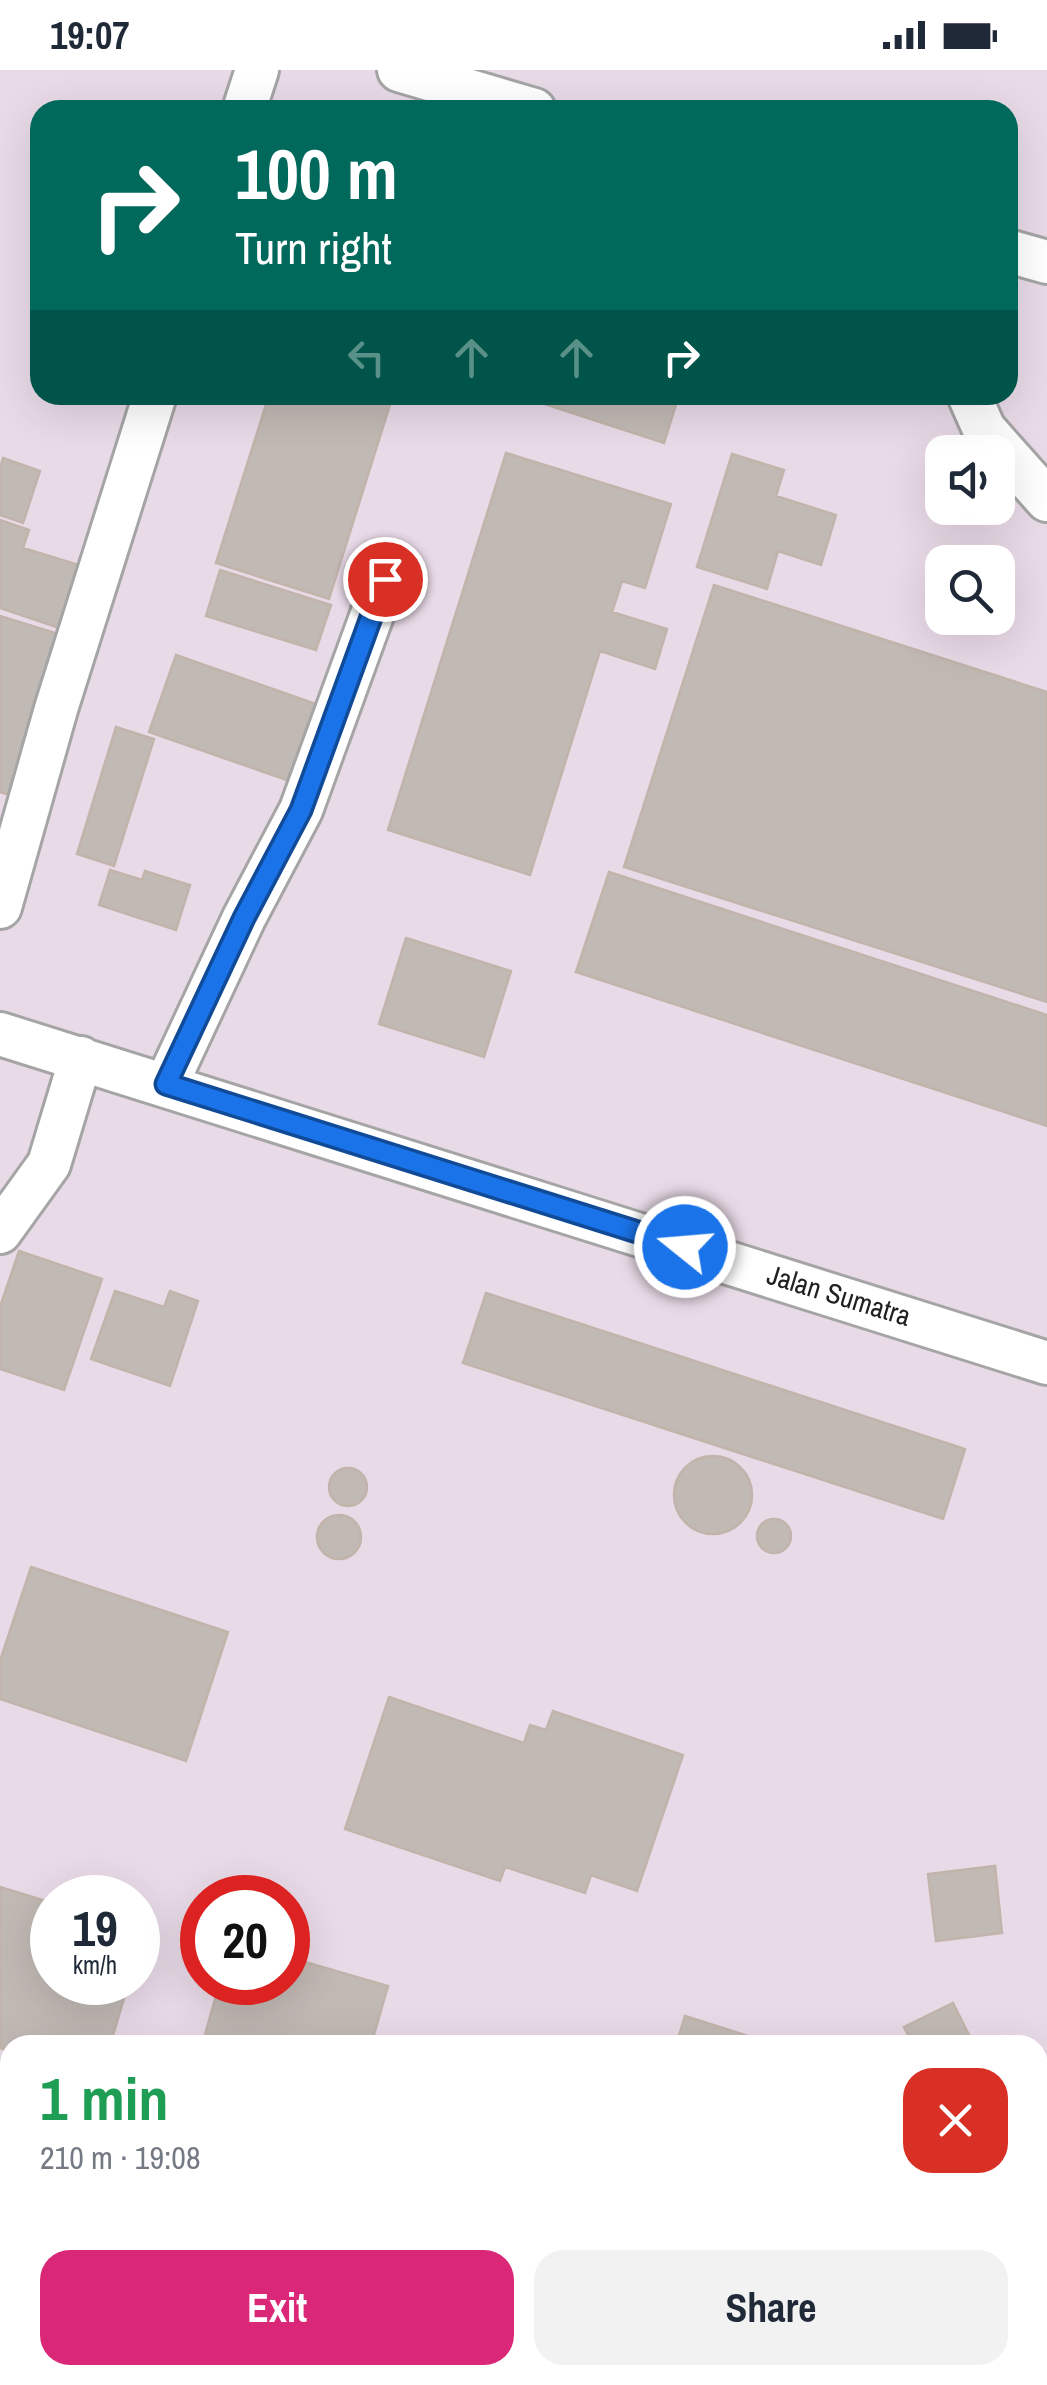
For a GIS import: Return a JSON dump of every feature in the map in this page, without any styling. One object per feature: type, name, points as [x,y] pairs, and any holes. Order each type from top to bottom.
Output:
[{"type":"lane","points":[[247,100],[257,70]]},
{"type":"lane","points":[[399,70],[500,100]]},
{"type":"lane","points":[[1018,253],[1047,262]]},
{"type":"lane","points":[[0,907],[56,710],[152,405]]},
{"type":"lane","points":[[973,405],[984,428],[1047,500]]},
{"type":"lane","points":[[166,1084],[244,918],[301,810],[385,579]]},
{"type":"lane","name":"Jalan Sumatra","points":[[0,1034],[1047,1363]]},
{"type":"lane","points":[[0,1232],[49,1164],[81,1058]]},
{"type":"shaded area","points":[[0,70],[1047,70],[1047,2035],[0,2035]]},
{"type":"building","points":[[266,405],[390,405],[329,599],[216,563]]},
{"type":"building","points":[[548,405],[676,405],[664,443]]},
{"type":"building","points":[[506,453],[671,504],[645,588],[622,581],[612,612],[667,629],[655,669],[600,651],[530,875],[388,830]]},
{"type":"building","points":[[732,454],[784,470],[776,496],[836,515],[821,565],[778,551],[767,589],[697,567]]},
{"type":"building","points":[[3,458],[40,471],[23,523],[0,515]]},
{"type":"building","points":[[0,520],[29,530],[23,548],[79,565],[59,628],[0,608]]},
{"type":"building","points":[[220,570],[331,605],[316,650],[206,616]]},
{"type":"building","points":[[714,585],[1047,692],[1047,1002],[624,867]]},
{"type":"building","points":[[0,616],[65,636],[15,797],[0,792]]},
{"type":"building","points":[[176,655],[330,709],[304,786],[149,732]]},
{"type":"building","points":[[116,727],[154,739],[114,866],[77,854]]},
{"type":"building","points":[[110,870],[142,880],[145,871],[190,885],[176,930],[99,905]]},
{"type":"building","points":[[609,872],[1047,1015],[1047,1126],[576,972]]},
{"type":"building","points":[[406,938],[511,971],[484,1057],[379,1024]]},
{"type":"building","points":[[19,1251],[102,1279],[64,1390],[0,1369],[0,1307]]},
{"type":"building","points":[[115,1291],[164,1307],[170,1291],[198,1301],[170,1386],[91,1359]]},
{"type":"building","points":[[486,1293],[965,1449],[943,1519],[463,1363]]},
{"type":"building","points":[[705,1456],[721,1456],[746,1473],[752,1495],[746,1517],[735,1528],[721,1534],[705,1534],[680,1517],[674,1503],[674,1487],[691,1462]]},
{"type":"building","points":[[348,1468],[361,1474],[367,1487],[361,1500],[348,1506],[335,1500],[329,1487],[335,1474]]},
{"type":"building","points":[[339,1515],[354,1522],[361,1537],[354,1552],[339,1559],[324,1552],[317,1537],[324,1522]]},
{"type":"building","points":[[774,1519],[786,1524],[791,1536],[786,1548],[774,1553],[762,1548],[757,1536],[762,1524]]},
{"type":"building","points":[[31,1567],[228,1632],[186,1761],[0,1699],[0,1661]]},
{"type":"building","points":[[389,1697],[524,1743],[530,1725],[546,1730],[553,1711],[683,1755],[637,1891],[591,1875],[585,1893],[505,1867],[500,1881],[345,1829]]},
{"type":"building","points":[[995,1866],[1002,1933],[936,1941],[928,1874]]},
{"type":"building","points":[[0,1887],[30,1896],[30,2005],[122,2005],[113,2035],[0,2035]]},
{"type":"building","points":[[310,1963],[388,1986],[374,2035],[205,2035],[213,2005],[310,2005]]},
{"type":"building","points":[[953,2003],[969,2035],[908,2035],[904,2027]]},
{"type":"building","points":[[685,2016],[745,2035],[679,2035]]},
{"type":"route","points":[[385,579],[301,810],[244,918],[166,1084],[685,1247]]}]
